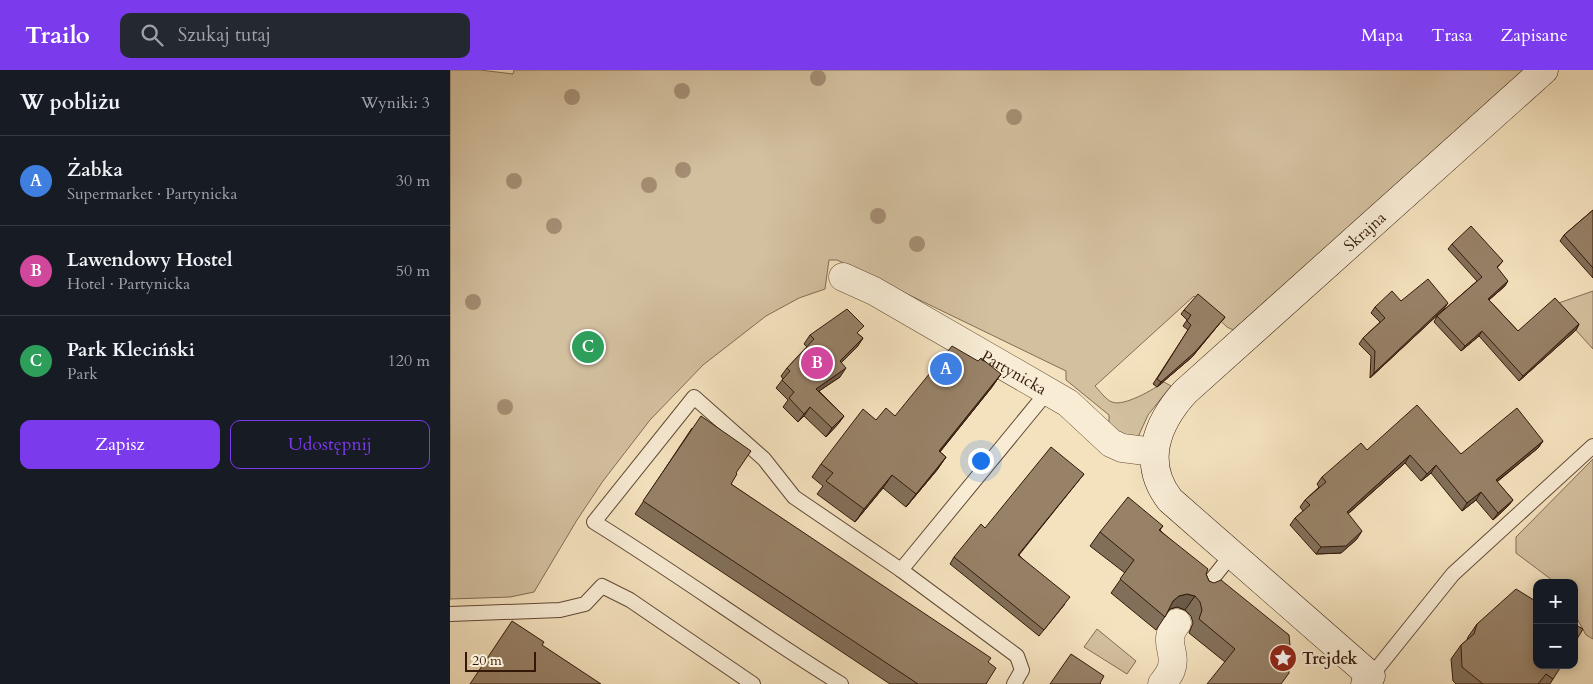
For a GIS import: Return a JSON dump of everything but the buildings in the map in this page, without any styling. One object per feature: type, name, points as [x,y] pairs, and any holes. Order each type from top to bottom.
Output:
[{"type":"street","name":"Skrajna","points":[[1154,452],[1158,432],[1163,422],[1185,392],[1544,70]]},
{"type":"street","name":"Partynicka","points":[[843,277],[874,291],[1068,403],[1111,443],[1122,448],[1154,452]]},
{"type":"street","points":[[1154,452],[1155,467],[1160,483],[1170,500],[1373,681]]},
{"type":"street","points":[[1162,684],[1171,671],[1173,662],[1169,639],[1171,630],[1177,623]]},
{"type":"lane","points":[[901,570],[1048,391]]},
{"type":"lane","points":[[841,684],[656,560],[594,522],[694,397],[764,458],[794,496],[901,570],[1018,656],[1022,670],[1014,684]]},
{"type":"lane","points":[[1373,681],[1453,574],[1593,446]]},
{"type":"lane","points":[[1205,588],[1232,554]]},
{"type":"lane","points":[[450,614],[560,610],[584,604],[602,586],[630,600],[753,684]]},
{"type":"shaded area","points":[[450,70],[480,70],[513,74],[514,70],[1526,70],[1233,330],[1227,327],[1194,296],[1095,386],[1107,399],[1117,403],[1131,400],[1164,382],[1171,386],[1148,415],[1138,437],[1134,440],[1109,427],[1109,415],[1066,380],[1066,371],[837,260],[829,260],[825,289],[799,298],[766,316],[703,365],[650,420],[603,481],[534,592],[510,597],[450,599]]},
{"type":"shaded area","points":[[1593,291],[1593,349],[1553,305]]},
{"type":"shaded area","points":[[1593,459],[1593,639],[1586,635],[1578,620],[1578,579],[1551,579],[1516,553],[1516,537]]},
{"type":"shaded area","points":[[1097,629],[1136,661],[1127,674],[1084,647]]},
{"type":"place","name":"Park Kleciński","points":[[588,347]]},
{"type":"place","name":"Lawendowy Hostel","points":[[817,363]]},
{"type":"place","name":"Żabka","points":[[946,369]]},
{"type":"place","name":"Trejdek","points":[[1283,658]]}]
